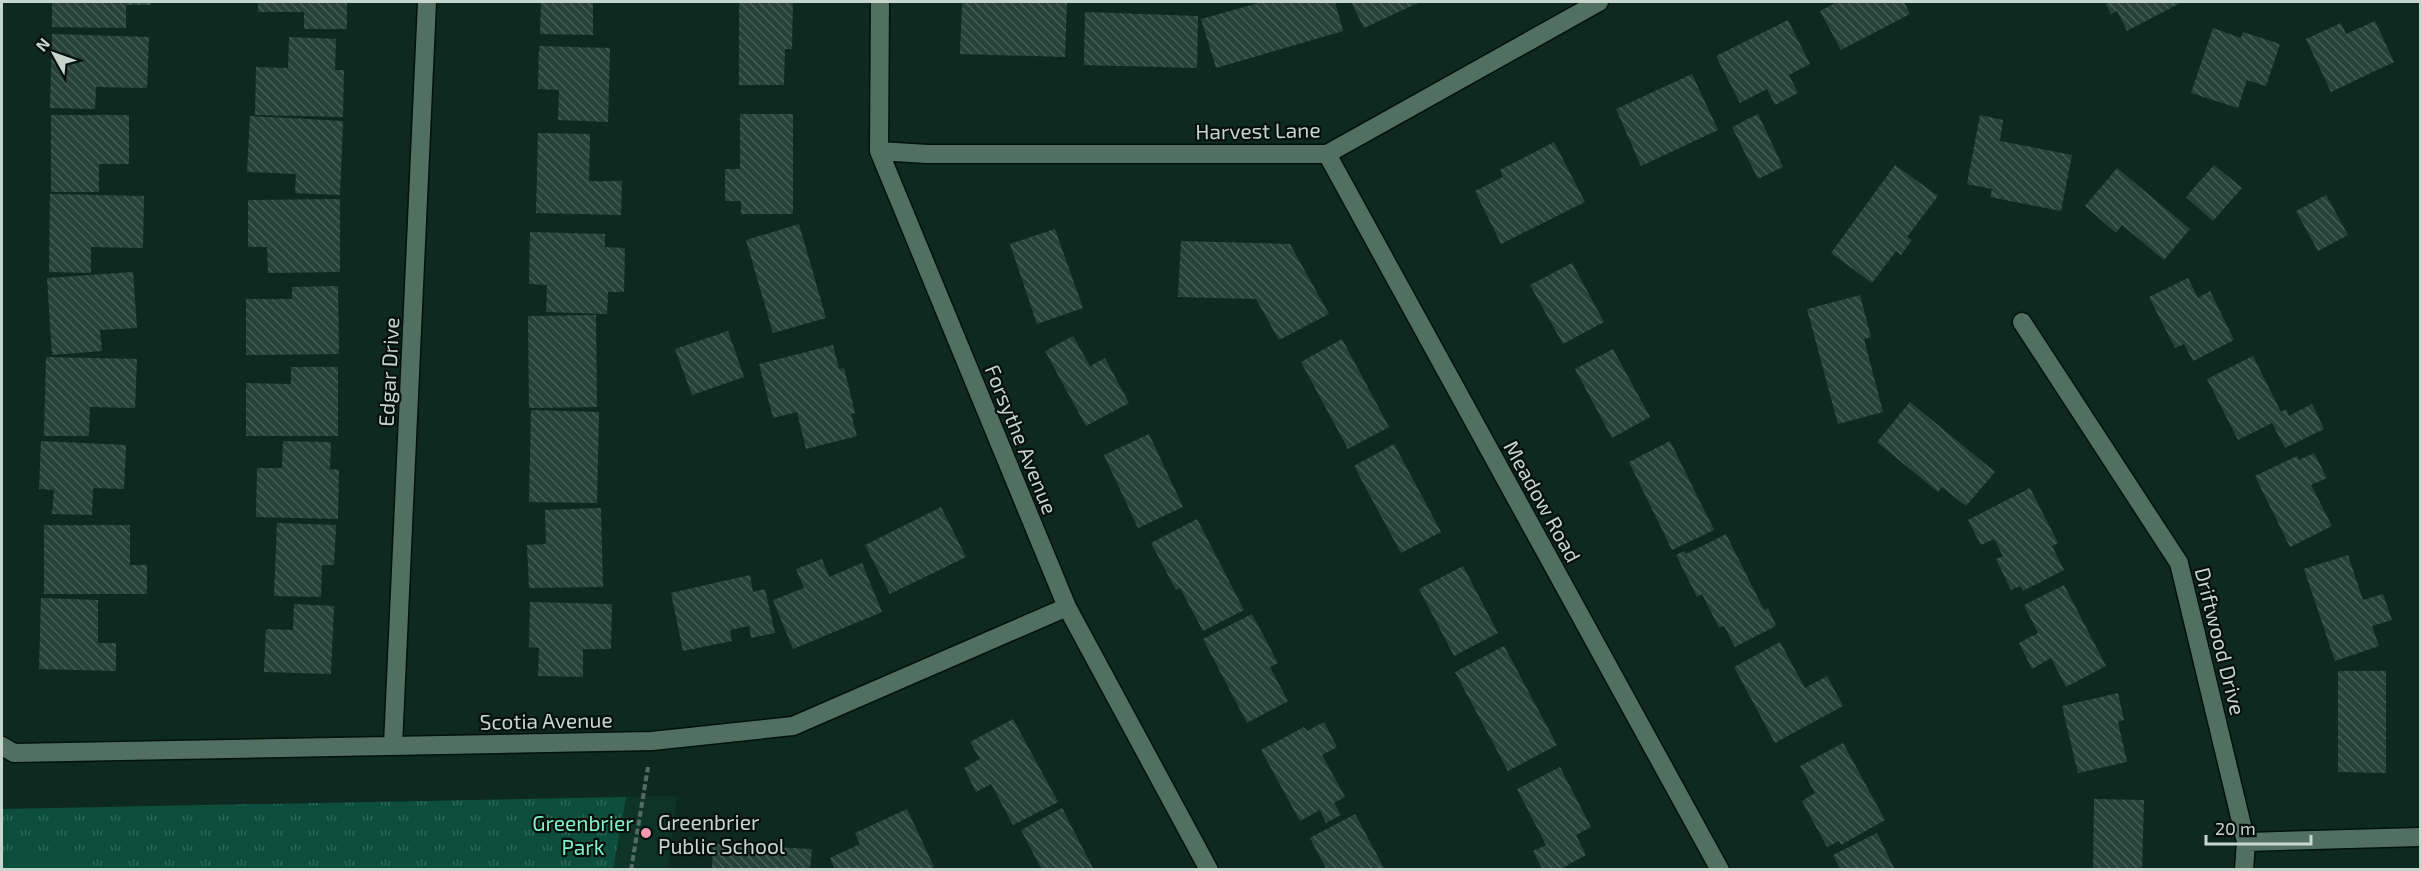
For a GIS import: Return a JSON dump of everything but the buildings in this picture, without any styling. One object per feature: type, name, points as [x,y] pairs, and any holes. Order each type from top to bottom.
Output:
[{"type":"street","name":"Edgar Drive","points":[[393,745],[427,2]]},
{"type":"street","name":"Forsythe Avenue","points":[[880,2],[879,151],[1067,607],[1209,870]]},
{"type":"street","name":"Harvest Lane","points":[[879,151],[927,154],[1327,154],[1599,2]]},
{"type":"street","name":"Meadow Road","points":[[1327,154],[1720,870]]},
{"type":"street","name":"Driftwood Drive","points":[[2022,322],[2179,563],[2246,842],[2244,870]]},
{"type":"street","name":"Scotia Avenue","points":[[2,746],[14,753],[652,741],[793,726],[1067,607]]},
{"type":"street","points":[[2246,842],[2421,837]]},
{"type":"path","points":[[631,870],[652,741]]},
{"type":"shaded area","name":"Greenbrier Public School","points":[[677,796],[668,869],[613,870],[626,797]]},
{"type":"green space","name":"Greenbrier Park","points":[[626,797],[613,870],[2,869],[2,809]]},
{"type":"green space","points":[[2,858],[76,859],[76,869],[2,869]]},
{"type":"place","name":"Greenbrier Public School","points":[[646,833]]}]
